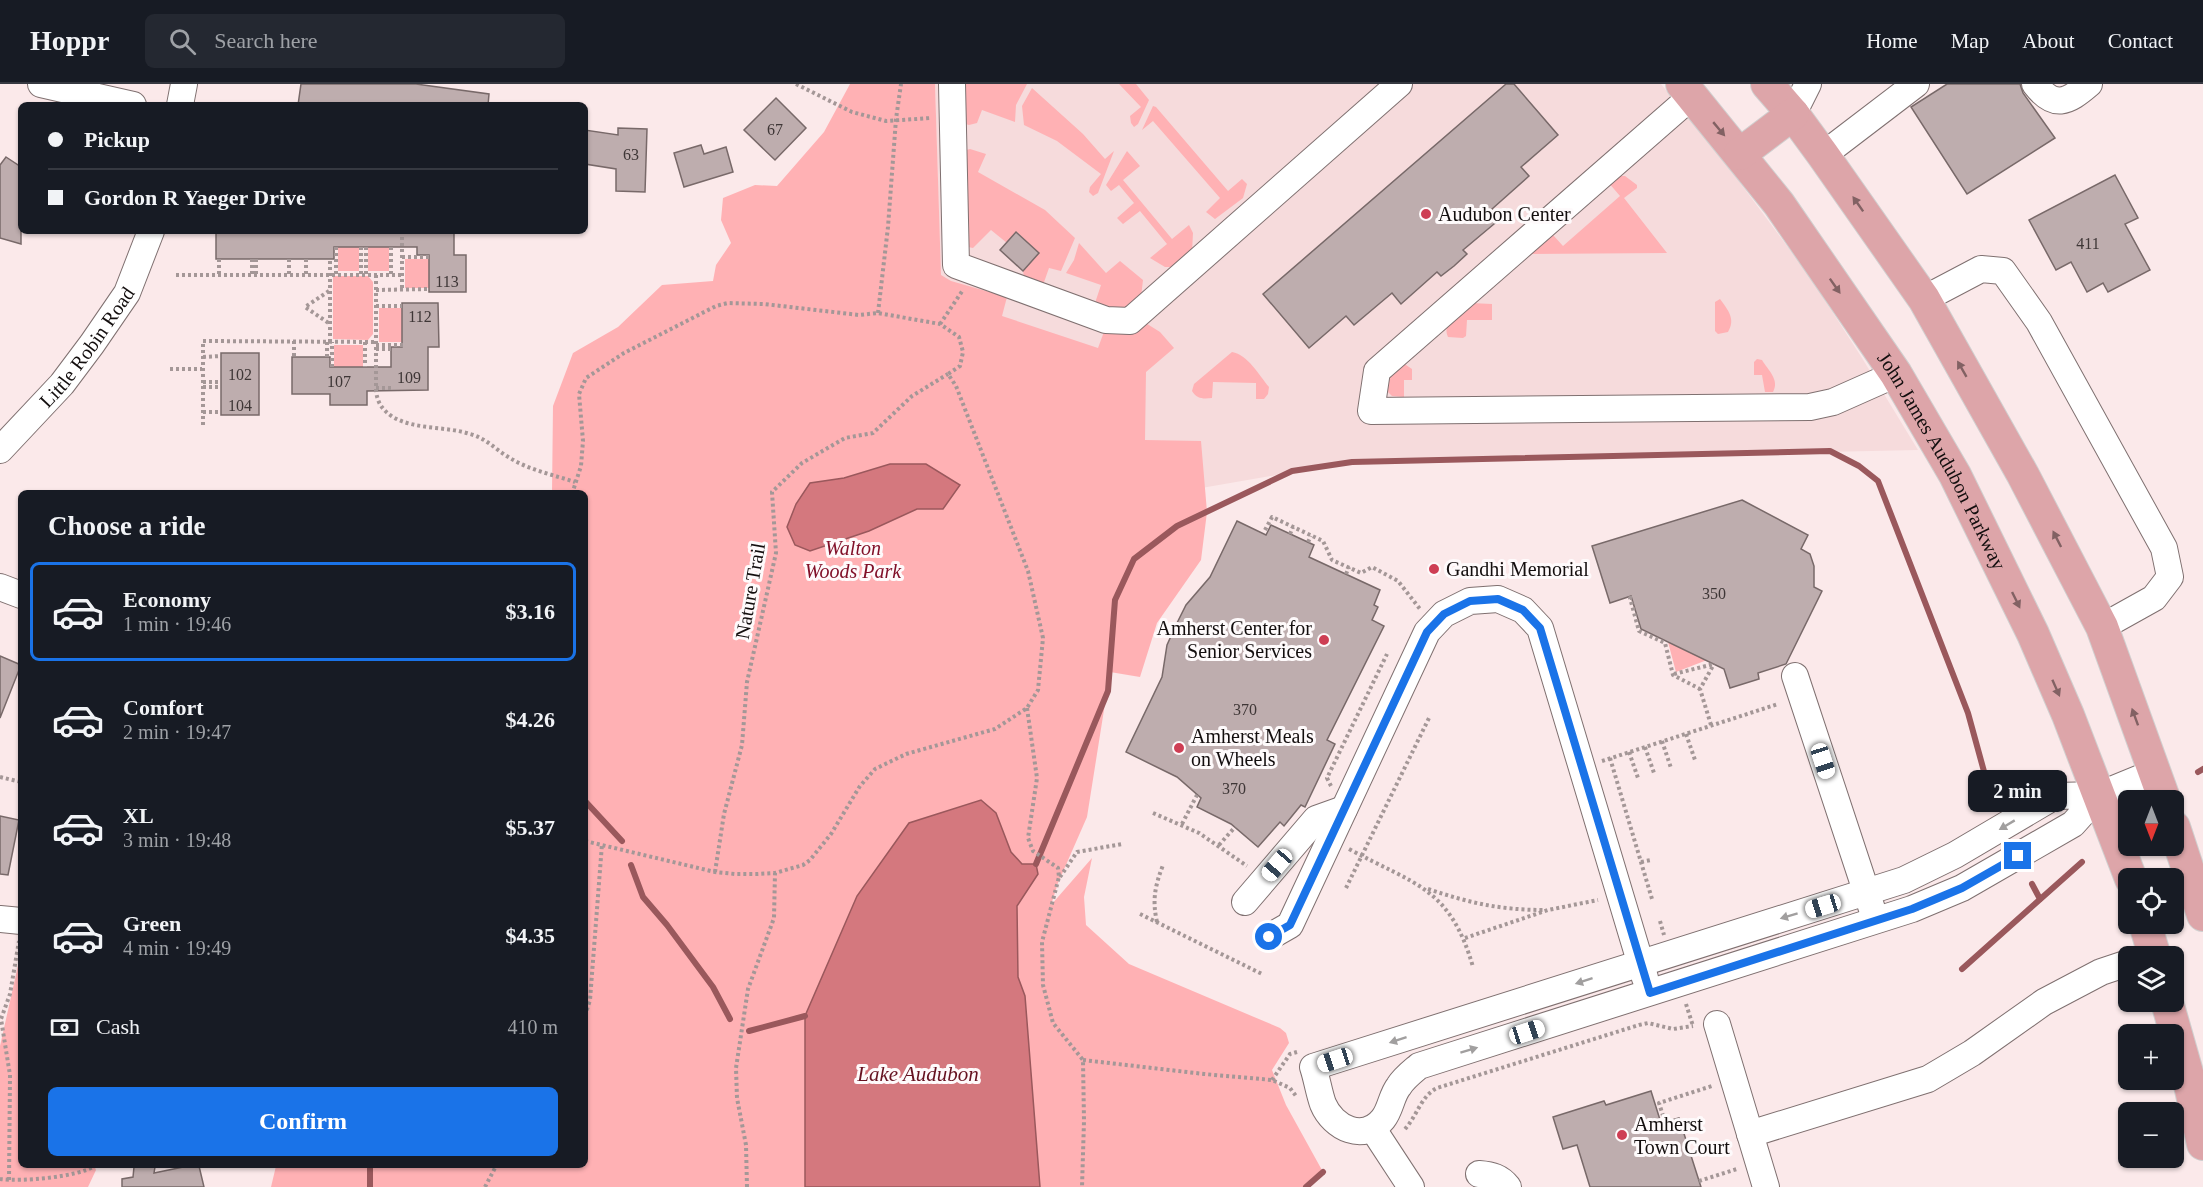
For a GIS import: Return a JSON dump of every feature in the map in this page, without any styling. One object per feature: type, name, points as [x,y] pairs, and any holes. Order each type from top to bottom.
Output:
[{"type":"main road","points":[[1767,84],[1793,114],[1823,155],[1924,299],[2023,475],[2102,627],[2160,787]]},
{"type":"main road","name":"John James Audubon Parkway","points":[[1687,90],[1779,204],[1896,374],[1955,475],[2033,634],[2127,868]]},
{"type":"main road","points":[[1740,153],[1793,114]]},
{"type":"main road","points":[[2184,856],[2203,915]]},
{"type":"main road","points":[[2170,1012],[2188,1076],[2203,1144]]},
{"type":"street","points":[[41,84],[120,102]]},
{"type":"street","points":[[181,102],[184,84]]},
{"type":"street","points":[[952,84],[956,265],[1106,320],[1130,321],[1399,84]]},
{"type":"street","points":[[1793,114],[1808,84]]},
{"type":"street","points":[[1823,155],[1916,84]]},
{"type":"street","points":[[2035,84],[2044,96],[2064,101],[2089,84]]},
{"type":"street","points":[[1687,90],[1377,371],[1371,411],[1810,407],[1833,402],[1896,374]]},
{"type":"street","name":"Little Robin Road","points":[[0,450],[62,384],[92,344],[127,293],[150,234]]},
{"type":"street","points":[[1924,299],[1981,269],[2003,271],[2039,322],[2164,548],[2170,577],[2154,598],[2102,627]]},
{"type":"street","points":[[0,587],[18,594]]},
{"type":"street","points":[[1269,937],[1290,925],[1340,802],[1427,632],[1444,614],[1470,601],[1498,599],[1523,610],[1540,628],[1650,993]]},
{"type":"street","points":[[1795,675],[1876,921]]},
{"type":"street","points":[[1411,1187],[1379,1138],[1350,1130],[1332,1116],[1324,1105],[1313,1067],[1904,880],[1955,855],[2055,796],[2099,795],[2160,787]]},
{"type":"street","points":[[1379,1138],[1399,1085],[1419,1066],[1876,921],[1962,888],[2073,824],[2099,795]]},
{"type":"street","points":[[1245,902],[1316,819],[1340,802]]},
{"type":"street","points":[[0,919],[18,929]]},
{"type":"street","points":[[1750,1134],[1928,1079],[1972,1053],[2044,1002],[2101,972],[2118,967]]},
{"type":"street","points":[[1705,1025],[1750,1134],[1766,1187]]},
{"type":"street","points":[[1479,1174],[1492,1175],[1508,1187]]},
{"type":"path","points":[[796,84],[852,112],[886,121],[953,118]]},
{"type":"path","points":[[878,313],[901,84]]},
{"type":"path","points":[[402,234],[402,290]]},
{"type":"path","points":[[336,247],[336,275]]},
{"type":"path","points":[[363,247],[363,275]]},
{"type":"path","points":[[391,247],[391,275]]},
{"type":"path","points":[[402,257],[429,257]]},
{"type":"path","points":[[219,259],[219,275]]},
{"type":"path","points":[[254,259],[254,275]]},
{"type":"path","points":[[289,259],[289,275]]},
{"type":"path","points":[[306,259],[306,275]]},
{"type":"path","points":[[330,259],[332,367]]},
{"type":"path","points":[[176,275],[402,275]]},
{"type":"path","points":[[376,275],[376,388],[377,401],[382,409],[406,422],[471,434],[523,465],[576,482]]},
{"type":"path","points":[[376,290],[429,290]]},
{"type":"path","points":[[330,291],[305,307],[330,324]]},
{"type":"path","points":[[940,324],[960,295]]},
{"type":"path","points":[[573,490],[581,466],[583,441],[579,394],[586,378],[624,353],[716,306],[728,303],[764,304],[859,315],[878,313],[940,324],[959,337],[963,352],[960,366],[948,374],[956,386],[1028,571],[1043,638],[1038,690],[1027,708],[995,729],[906,754],[875,769],[860,786],[842,818],[810,860],[803,865],[774,873],[715,872],[588,842]]},
{"type":"path","points":[[376,306],[402,306]]},
{"type":"path","points":[[203,425],[203,341],[365,342],[391,349]]},
{"type":"path","points":[[294,341],[294,357]]},
{"type":"path","points":[[327,357],[330,342]]},
{"type":"path","points":[[365,342],[365,367]]},
{"type":"path","points":[[376,345],[403,345]]},
{"type":"path","points":[[203,357],[221,356]]},
{"type":"path","points":[[170,369],[203,369]]},
{"type":"path","name":"Nature Trail","points":[[715,872],[724,814],[742,745],[747,682],[776,553],[772,492],[802,463],[845,438],[873,433],[912,396],[948,374]]},
{"type":"path","points":[[203,384],[221,384]]},
{"type":"path","points":[[376,388],[392,388]]},
{"type":"path","points":[[203,412],[221,412]]},
{"type":"path","points":[[1265,530],[1272,517],[1323,541],[1332,560],[1361,573],[1372,567],[1398,581],[1422,612]]},
{"type":"path","points":[[1290,534],[1293,527]]},
{"type":"path","points":[[1308,542],[1311,536]]},
{"type":"path","points":[[1346,574],[1349,567]]},
{"type":"path","points":[[1632,598],[1630,598],[1639,631],[1665,643],[1673,675],[1700,689],[1711,725]]},
{"type":"path","points":[[1340,802],[1327,778],[1387,654]]},
{"type":"path","points":[[1673,675],[1714,664],[1700,689]]},
{"type":"path","points":[[1595,763],[1779,704]]},
{"type":"path","points":[[1027,708],[1037,778],[1028,838],[1033,851],[1058,868],[1059,877],[1042,942],[1043,985],[1053,1023],[1083,1059],[1082,1187]]},
{"type":"path","points":[[1346,888],[1429,718]]},
{"type":"path","points":[[1686,734],[1695,760]]},
{"type":"path","points":[[1662,741],[1671,768]]},
{"type":"path","points":[[1645,747],[1654,773]]},
{"type":"path","points":[[1629,752],[1638,778]]},
{"type":"path","points":[[1610,758],[1652,899]]},
{"type":"path","points":[[0,777],[18,781]]},
{"type":"path","points":[[1182,824],[1197,795]]},
{"type":"path","points":[[1153,813],[1182,824],[1219,845],[1248,867]]},
{"type":"path","points":[[1219,845],[1235,827]]},
{"type":"path","points":[[1353,840],[1349,849],[1426,888],[1487,907],[1548,910]]},
{"type":"path","points":[[588,1006],[602,844]]},
{"type":"path","points":[[1059,877],[1077,852],[1122,844]]},
{"type":"path","points":[[1641,862],[1651,860]]},
{"type":"path","points":[[1156,922],[1153,896],[1163,866]]},
{"type":"path","points":[[747,1187],[746,1145],[737,1098],[737,1057],[748,989],[774,918],[774,873]]},
{"type":"path","points":[[1426,888],[1450,913],[1465,938],[1473,968]]},
{"type":"path","points":[[1465,938],[1548,910],[1598,900]]},
{"type":"path","points":[[1140,914],[1262,974]]},
{"type":"path","points":[[9,1180],[10,1075],[1,1019],[10,994],[18,943]]},
{"type":"path","points":[[1379,1138],[1403,1132],[1412,1122],[1426,1096],[1437,1088],[1639,1024],[1648,1023],[1673,1029],[1705,1025]]},
{"type":"path","points":[[1272,1080],[1290,1054],[1299,1051]]},
{"type":"path","points":[[1083,1059],[1272,1080],[1290,1088],[1299,1100]]},
{"type":"path","points":[[1665,1122],[1659,1103],[1712,1086]]},
{"type":"path","points":[[0,1179],[85,1172],[92,1168]]},
{"type":"path","points":[[485,1187],[495,1168]]},
{"type":"path","points":[[1699,1181],[1737,1169]]},
{"type":"shaded area","points":[[935,84],[1661,84],[1732,172],[1808,274],[1918,450],[1352,462],[1121,502],[941,295]]},
{"type":"green space","name":"Walton Woods Park","points":[[850,84],[935,84],[941,275],[951,281],[1007,297],[1002,316],[1098,348],[1105,329],[1095,303],[1101,285],[1066,273],[1074,260],[1079,243],[1106,273],[1120,261],[1143,280],[1141,297],[1125,310],[1160,332],[1174,348],[1146,372],[1145,440],[1201,441],[1207,512],[1201,560],[1157,623],[1140,677],[1110,672],[1087,817],[1058,883],[1051,905],[1092,858],[1084,897],[1086,925],[1129,964],[1280,1028],[1286,1033],[1289,1043],[1272,1070],[1286,1105],[1323,1172],[1306,1187],[271,1187],[276,1168],[588,1168],[588,490],[552,490],[553,406],[573,353],[618,327],[662,285],[713,281],[716,265],[731,243],[721,220],[723,198],[755,185],[777,186],[824,132]]},
{"type":"green space","points":[[958,84],[1027,84],[1016,105],[1015,122],[982,110],[977,123],[969,125],[962,123]]},
{"type":"green space","points":[[1119,84],[1136,84],[1149,100],[1138,124],[1134,127],[1130,116],[1141,107]]},
{"type":"green space","points":[[1032,88],[1083,134],[1105,159],[1114,151],[1098,193],[1093,196],[1089,192],[1090,187],[1101,174],[1057,141],[1024,125],[1022,106]]},
{"type":"green space","points":[[1153,106],[1228,191],[1242,179],[1247,184],[1243,198],[1215,219],[1206,212],[1220,198],[1153,121],[1142,130]]},
{"type":"green space","points":[[970,149],[986,154],[978,172],[1045,210],[1075,238],[1061,271],[1049,268],[1043,285],[1034,284],[1024,276],[1023,271],[1039,253],[1017,232],[1007,243],[991,230],[973,248],[963,246],[963,151]]},
{"type":"green space","points":[[1127,151],[1140,166],[1123,180],[1172,239],[1189,225],[1193,233],[1192,252],[1175,267],[1165,267],[1150,258],[1167,244],[1140,211],[1123,224],[1117,218],[1134,203],[1119,185],[1111,191],[1106,185]]},
{"type":"green space","points":[[1619,176],[1625,176],[1637,185],[1637,188],[1624,198],[1667,253],[1527,254],[1549,235],[1553,235],[1563,246],[1620,196],[1608,182]]},
{"type":"green space","points":[[338,247],[359,247],[359,271],[338,271]]},
{"type":"green space","points":[[368,247],[389,247],[389,271],[368,271]]},
{"type":"green space","points":[[405,259],[429,259],[429,288],[405,288]]},
{"type":"green space","points":[[333,276],[368,276],[373,282],[373,334],[368,340],[333,339]]},
{"type":"green space","points":[[1720,299],[1730,315],[1731,323],[1728,332],[1718,334],[1715,331],[1715,302]]},
{"type":"green space","points":[[1471,303],[1492,304],[1492,320],[1467,320],[1466,336],[1463,338],[1448,337],[1447,326],[1457,313]]},
{"type":"green space","points":[[379,308],[402,308],[403,342],[379,342]]},
{"type":"green space","points":[[334,345],[363,345],[363,367],[334,367]]},
{"type":"green space","points":[[1232,352],[1248,361],[1269,387],[1264,399],[1256,399],[1256,383],[1213,382],[1212,398],[1200,398],[1192,391],[1194,384]]},
{"type":"green space","points":[[1757,359],[1762,360],[1772,375],[1775,383],[1773,392],[1765,392],[1762,375],[1754,375],[1754,362]]},
{"type":"green space","points":[[1403,363],[1412,369],[1412,380],[1404,380],[1404,397],[1392,396],[1387,391],[1386,380]]},
{"type":"green space","points":[[1668,642],[1707,660],[1676,672]]},
{"type":"green space","points":[[18,965],[18,1168],[95,1168],[88,1187],[0,1187],[0,1046]]},
{"type":"water","points":[[890,464],[926,464],[960,485],[943,509],[917,509],[869,531],[810,551],[795,545],[787,527],[796,504],[810,483],[844,478]]},
{"type":"water","name":"Lake Audubon","points":[[981,800],[996,813],[1011,852],[1022,864],[1036,864],[1038,874],[1017,906],[1018,977],[1025,996],[1040,1187],[805,1187],[805,1016],[857,896],[909,823]]},
{"type":"building","points":[[301,84],[416,84],[489,94],[488,102],[298,102]]},
{"type":"building","name":"Audubon Center","points":[[1506,84],[1514,84],[1558,135],[1521,167],[1529,176],[1492,209],[1500,219],[1463,250],[1467,254],[1454,266],[1441,276],[1437,272],[1401,304],[1392,293],[1354,325],[1346,316],[1309,348],[1263,294]]},
{"type":"building","points":[[1947,84],[2020,84],[2023,93],[2055,138],[1967,194],[1911,107]]},
{"type":"building","points":[[776,98],[806,128],[775,160],[744,130]]},
{"type":"building","points":[[618,128],[647,129],[645,192],[616,191],[616,169],[588,164],[588,130],[618,135]]},
{"type":"building","points":[[701,145],[704,154],[726,147],[733,172],[684,187],[674,153]]},
{"type":"building","points":[[6,157],[18,165],[18,234],[21,234],[21,244],[0,238],[0,165]]},
{"type":"building","points":[[2115,175],[2138,218],[2125,224],[2150,270],[2108,292],[2103,283],[2087,292],[2071,262],[2056,270],[2029,220]]},
{"type":"building","points":[[1016,232],[1039,253],[1023,271],[1000,250]]},
{"type":"building","points":[[216,234],[454,234],[454,255],[466,255],[466,292],[429,292],[429,255],[417,255],[417,247],[334,247],[334,259],[216,259]]},
{"type":"building","points":[[402,303],[438,303],[439,347],[428,347],[428,390],[367,391],[367,405],[330,405],[330,394],[292,394],[292,357],[330,357],[330,367],[391,367],[391,347],[402,347]]},
{"type":"building","points":[[221,353],[259,353],[259,415],[221,415]]},
{"type":"building","points":[[1742,500],[1808,535],[1801,549],[1810,554],[1814,566],[1814,587],[1822,591],[1786,664],[1758,673],[1759,679],[1730,688],[1724,669],[1641,629],[1631,596],[1610,603],[1592,546]]},
{"type":"building","points":[[1237,521],[1266,535],[1271,525],[1314,545],[1309,557],[1380,590],[1374,605],[1378,607],[1372,620],[1384,626],[1327,740],[1335,744],[1305,807],[1301,805],[1284,826],[1280,822],[1258,847],[1231,824],[1197,807],[1201,798],[1177,777],[1126,752],[1162,677],[1167,645],[1176,625],[1186,605],[1210,577]]},
{"type":"building","points":[[0,656],[18,664],[18,673],[0,718]]},
{"type":"building","points":[[0,816],[18,820],[18,825],[8,875],[0,874]]},
{"type":"building","name":"Amherst Town Court","points":[[1651,1091],[1661,1123],[1679,1118],[1701,1187],[1590,1187],[1577,1145],[1563,1149],[1553,1117],[1604,1101],[1606,1105]]},
{"type":"building","points":[[134,1168],[155,1168],[154,1173],[178,1168],[199,1168],[204,1187],[122,1187],[122,1179],[133,1177]]},
{"type":"waterway","points":[[1036,864],[1108,691],[1115,600],[1134,559],[1177,526],[1292,471],[1352,462],[1830,451],[1859,466],[1878,481],[1968,713],[1988,786]]},
{"type":"waterway","points":[[2198,772],[2203,769]]},
{"type":"waterway","points":[[588,804],[622,841]]},
{"type":"waterway","points":[[1962,969],[2082,862]]},
{"type":"waterway","points":[[631,865],[643,897],[713,987],[730,1019]]},
{"type":"waterway","points":[[2032,884],[2040,899]]},
{"type":"waterway","points":[[749,1031],[805,1016]]},
{"type":"waterway","points":[[370,1168],[370,1187]]},
{"type":"waterway","points":[[1306,1187],[1323,1172]]},
{"type":"place","name":"Audubon Center","points":[[1426,214]]},
{"type":"place","name":"Gandhi Memorial","points":[[1434,569]]},
{"type":"place","name":"Amherst Center for Senior Services","points":[[1324,640]]},
{"type":"place","name":"Amherst Meals on Wheels","points":[[1179,748]]},
{"type":"place","name":"Amherst Town Court","points":[[1622,1135]]},
{"type":"route","points":[[1269,937],[1290,925],[1427,632],[1444,614],[1470,601],[1498,599],[1523,610],[1540,628],[1650,993],[1912,909],[1962,888],[2018,856]]}]
